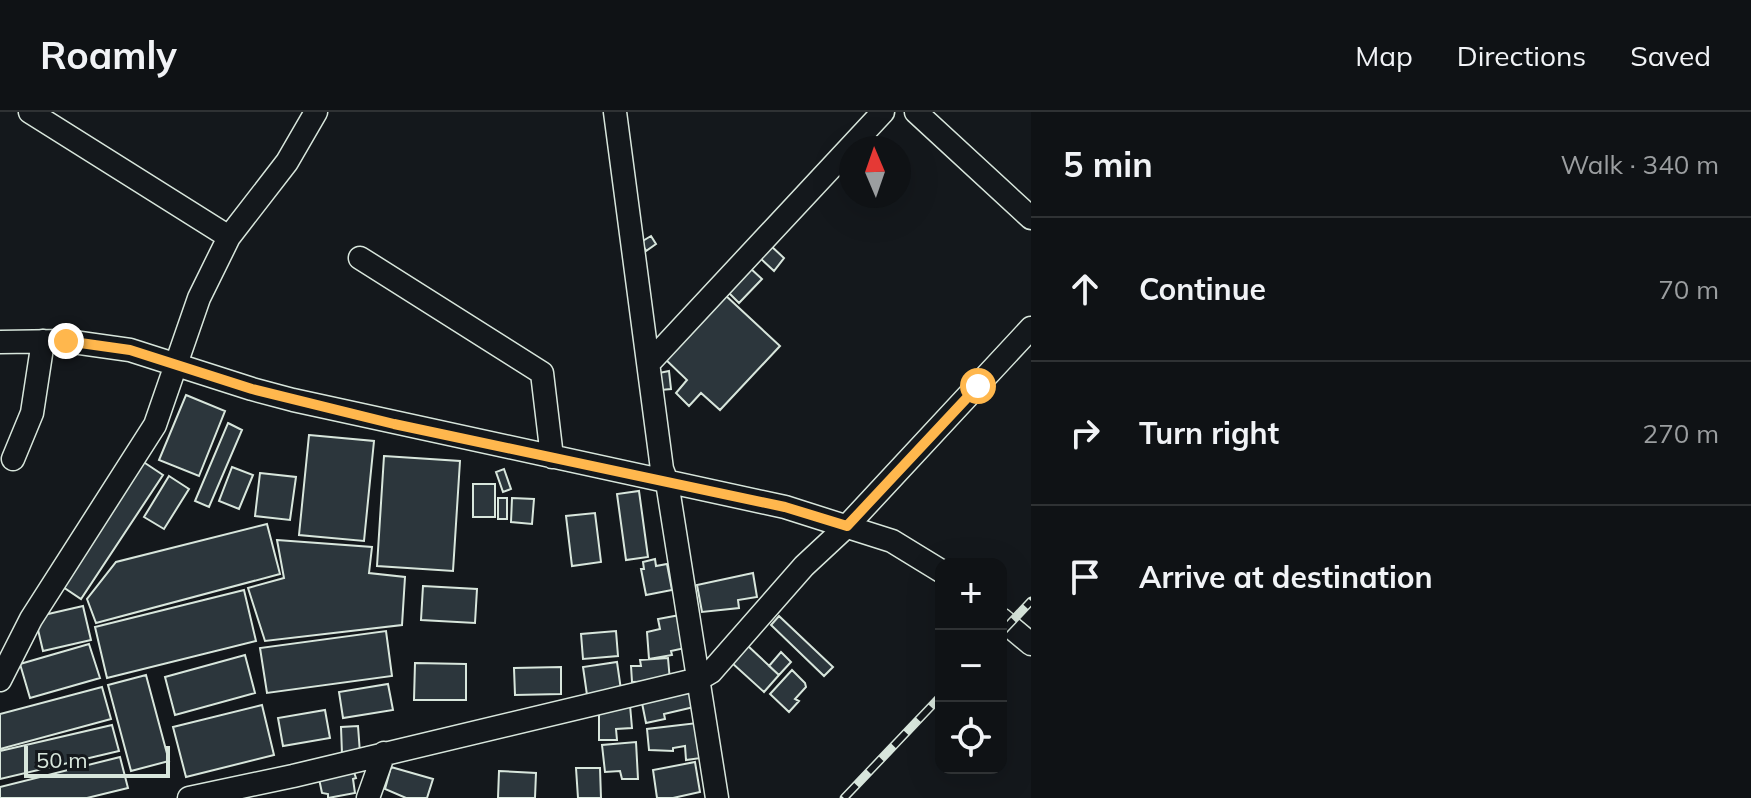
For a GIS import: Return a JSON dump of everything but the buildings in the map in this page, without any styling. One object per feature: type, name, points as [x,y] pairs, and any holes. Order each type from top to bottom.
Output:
[{"type":"street","points":[[30,112],[229,237]]},
{"type":"street","points":[[0,680],[31,619],[155,425],[199,298],[229,237],[287,162],[316,112]]},
{"type":"street","points":[[615,112],[662,469],[667,482],[717,798]]},
{"type":"street","points":[[649,363],[883,112]]},
{"type":"street","points":[[916,112],[1031,218]]},
{"type":"street","points":[[360,258],[542,373],[552,457]]},
{"type":"street","points":[[189,798],[699,679],[711,672],[804,566],[847,526],[1031,328]]},
{"type":"street","points":[[13,459],[32,413],[43,341]]},
{"type":"street","points":[[0,342],[43,341],[130,350],[293,400],[785,507],[892,541],[935,567]]},
{"type":"street","points":[[1007,624],[1031,644]]},
{"type":"street","points":[[368,798],[384,753]]},
{"type":"railway","points":[[1004,630],[1031,601]]},
{"type":"railway","points":[[844,798],[935,702]]},
{"type":"route","points":[[66,341],[130,350],[293,400],[785,507],[847,526],[978,386]]}]
